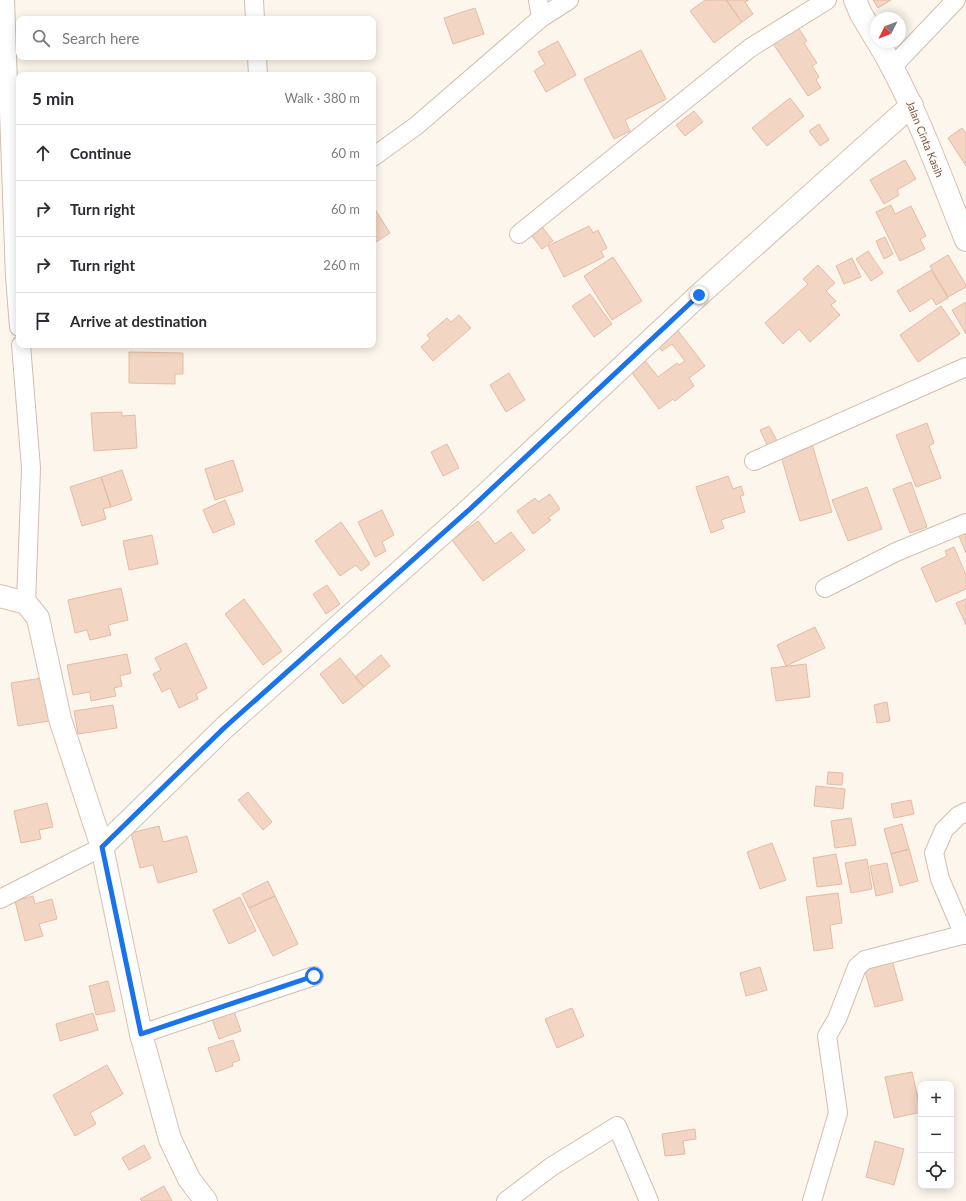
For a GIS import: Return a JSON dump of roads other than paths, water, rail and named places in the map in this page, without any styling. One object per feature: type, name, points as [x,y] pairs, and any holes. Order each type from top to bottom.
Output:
[{"type":"street","points":[[5,0],[16,254]]},
{"type":"street","points":[[254,0],[255,16]]},
{"type":"street","points":[[538,0],[541,18]]},
{"type":"street","points":[[376,155],[416,126],[541,18],[569,0]]},
{"type":"street","points":[[519,234],[750,48],[827,0]]},
{"type":"street","points":[[855,0],[870,29]]},
{"type":"street","points":[[893,66],[956,0]]},
{"type":"street","name":"Jalan Cinta Kasih","points":[[882,48],[893,66],[912,105],[966,240]]},
{"type":"street","points":[[257,60],[258,72]]},
{"type":"street","points":[[0,899],[102,847],[224,728],[470,509],[699,295],[912,105]]},
{"type":"street","points":[[21,348],[31,468],[26,603]]},
{"type":"street","points":[[754,461],[966,367]]},
{"type":"street","points":[[825,588],[896,552],[966,523]]},
{"type":"street","points":[[0,596],[26,603],[38,618],[60,719],[102,847],[141,1034],[170,1139],[189,1179],[206,1201]]},
{"type":"street","points":[[812,1201],[838,1113],[827,1036],[837,1019],[857,967],[865,960],[965,934],[940,879],[934,853],[944,830],[958,816],[966,812]]},
{"type":"street","points":[[141,1034],[314,976]]},
{"type":"street","points":[[506,1201],[551,1167],[617,1126],[649,1201]]}]
